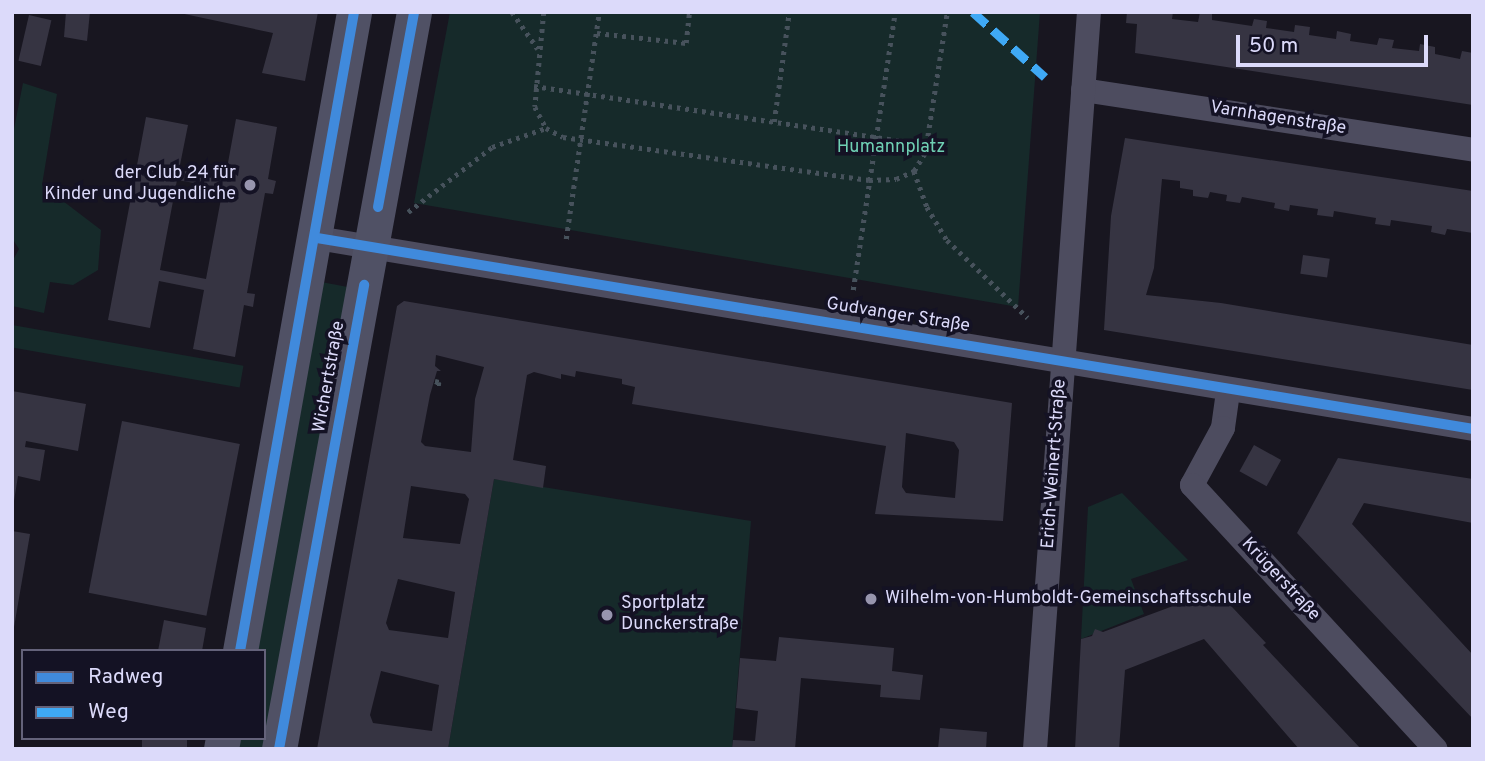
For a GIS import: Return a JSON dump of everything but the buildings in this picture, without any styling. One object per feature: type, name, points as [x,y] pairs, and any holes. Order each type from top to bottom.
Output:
[{"type":"street","points":[[240,649],[317,238],[354,12]]},
{"type":"street","name":"Wichertstraße","points":[[279,749],[414,12]]},
{"type":"street","name":"Erich-Weinert-Straße","points":[[1035,749],[1088,12]]},
{"type":"street","name":"Varnhagenstraße","points":[[1083,90],[1473,150]]},
{"type":"street","name":"Gudvanger Straße","points":[[317,238],[1228,392],[1473,429]]},
{"type":"street","name":"Krügerstraße","points":[[1228,392],[1223,428],[1192,485],[1436,749]]},
{"type":"path","points":[[512,12],[539,50]]},
{"type":"path","points":[[544,12],[534,86],[535,107],[546,128]]},
{"type":"path","points":[[566,239],[599,12]]},
{"type":"path","points":[[596,33],[686,43],[689,12]]},
{"type":"path","points":[[774,122],[789,12]]},
{"type":"path","points":[[853,290],[895,12]]},
{"type":"path","points":[[408,213],[492,147],[546,128],[580,140],[869,180],[895,180],[914,171],[927,145],[947,12]]},
{"type":"path","points":[[534,86],[927,145]]},
{"type":"path","points":[[914,171],[927,207],[947,240],[1028,318]]},
{"type":"path","points":[[435,381],[439,382],[438,390]]},
{"type":"green space","name":"Humannplatz","points":[[450,12],[1040,12],[1018,307],[414,203]]},
{"type":"green space","points":[[23,83],[57,94],[42,185],[101,230],[98,270],[73,285],[50,282],[44,313],[12,306],[12,262],[19,249],[12,238],[12,139]]},
{"type":"green space","points":[[316,281],[353,288],[269,749],[230,749],[232,740],[266,740],[266,649],[248,649]]},
{"type":"green space","points":[[12,325],[243,366],[240,387],[12,347]]},
{"type":"green space","name":"Sportplatz Dunckerstraße","points":[[494,479],[751,521],[732,749],[448,749]]},
{"type":"green space","points":[[1122,493],[1188,560],[1131,579],[1144,614],[1081,639],[1088,507]]},
{"type":"marked path","points":[[973,12],[1045,77]]},
{"type":"cycle path","points":[[240,649],[354,12]]},
{"type":"cycle path","points":[[378,207],[414,12]]},
{"type":"cycle path","points":[[317,238],[1473,429]]},
{"type":"cycle path","points":[[279,749],[364,285]]},
{"type":"place","name":"der Club 24 für Kinder und Jugendliche","points":[[250,185]]},
{"type":"place","name":"Wilhelm-von-Humboldt-Gemeinschaftsschule","points":[[871,599]]},
{"type":"place","name":"Sportplatz Dunckerstraße","points":[[607,615]]}]
